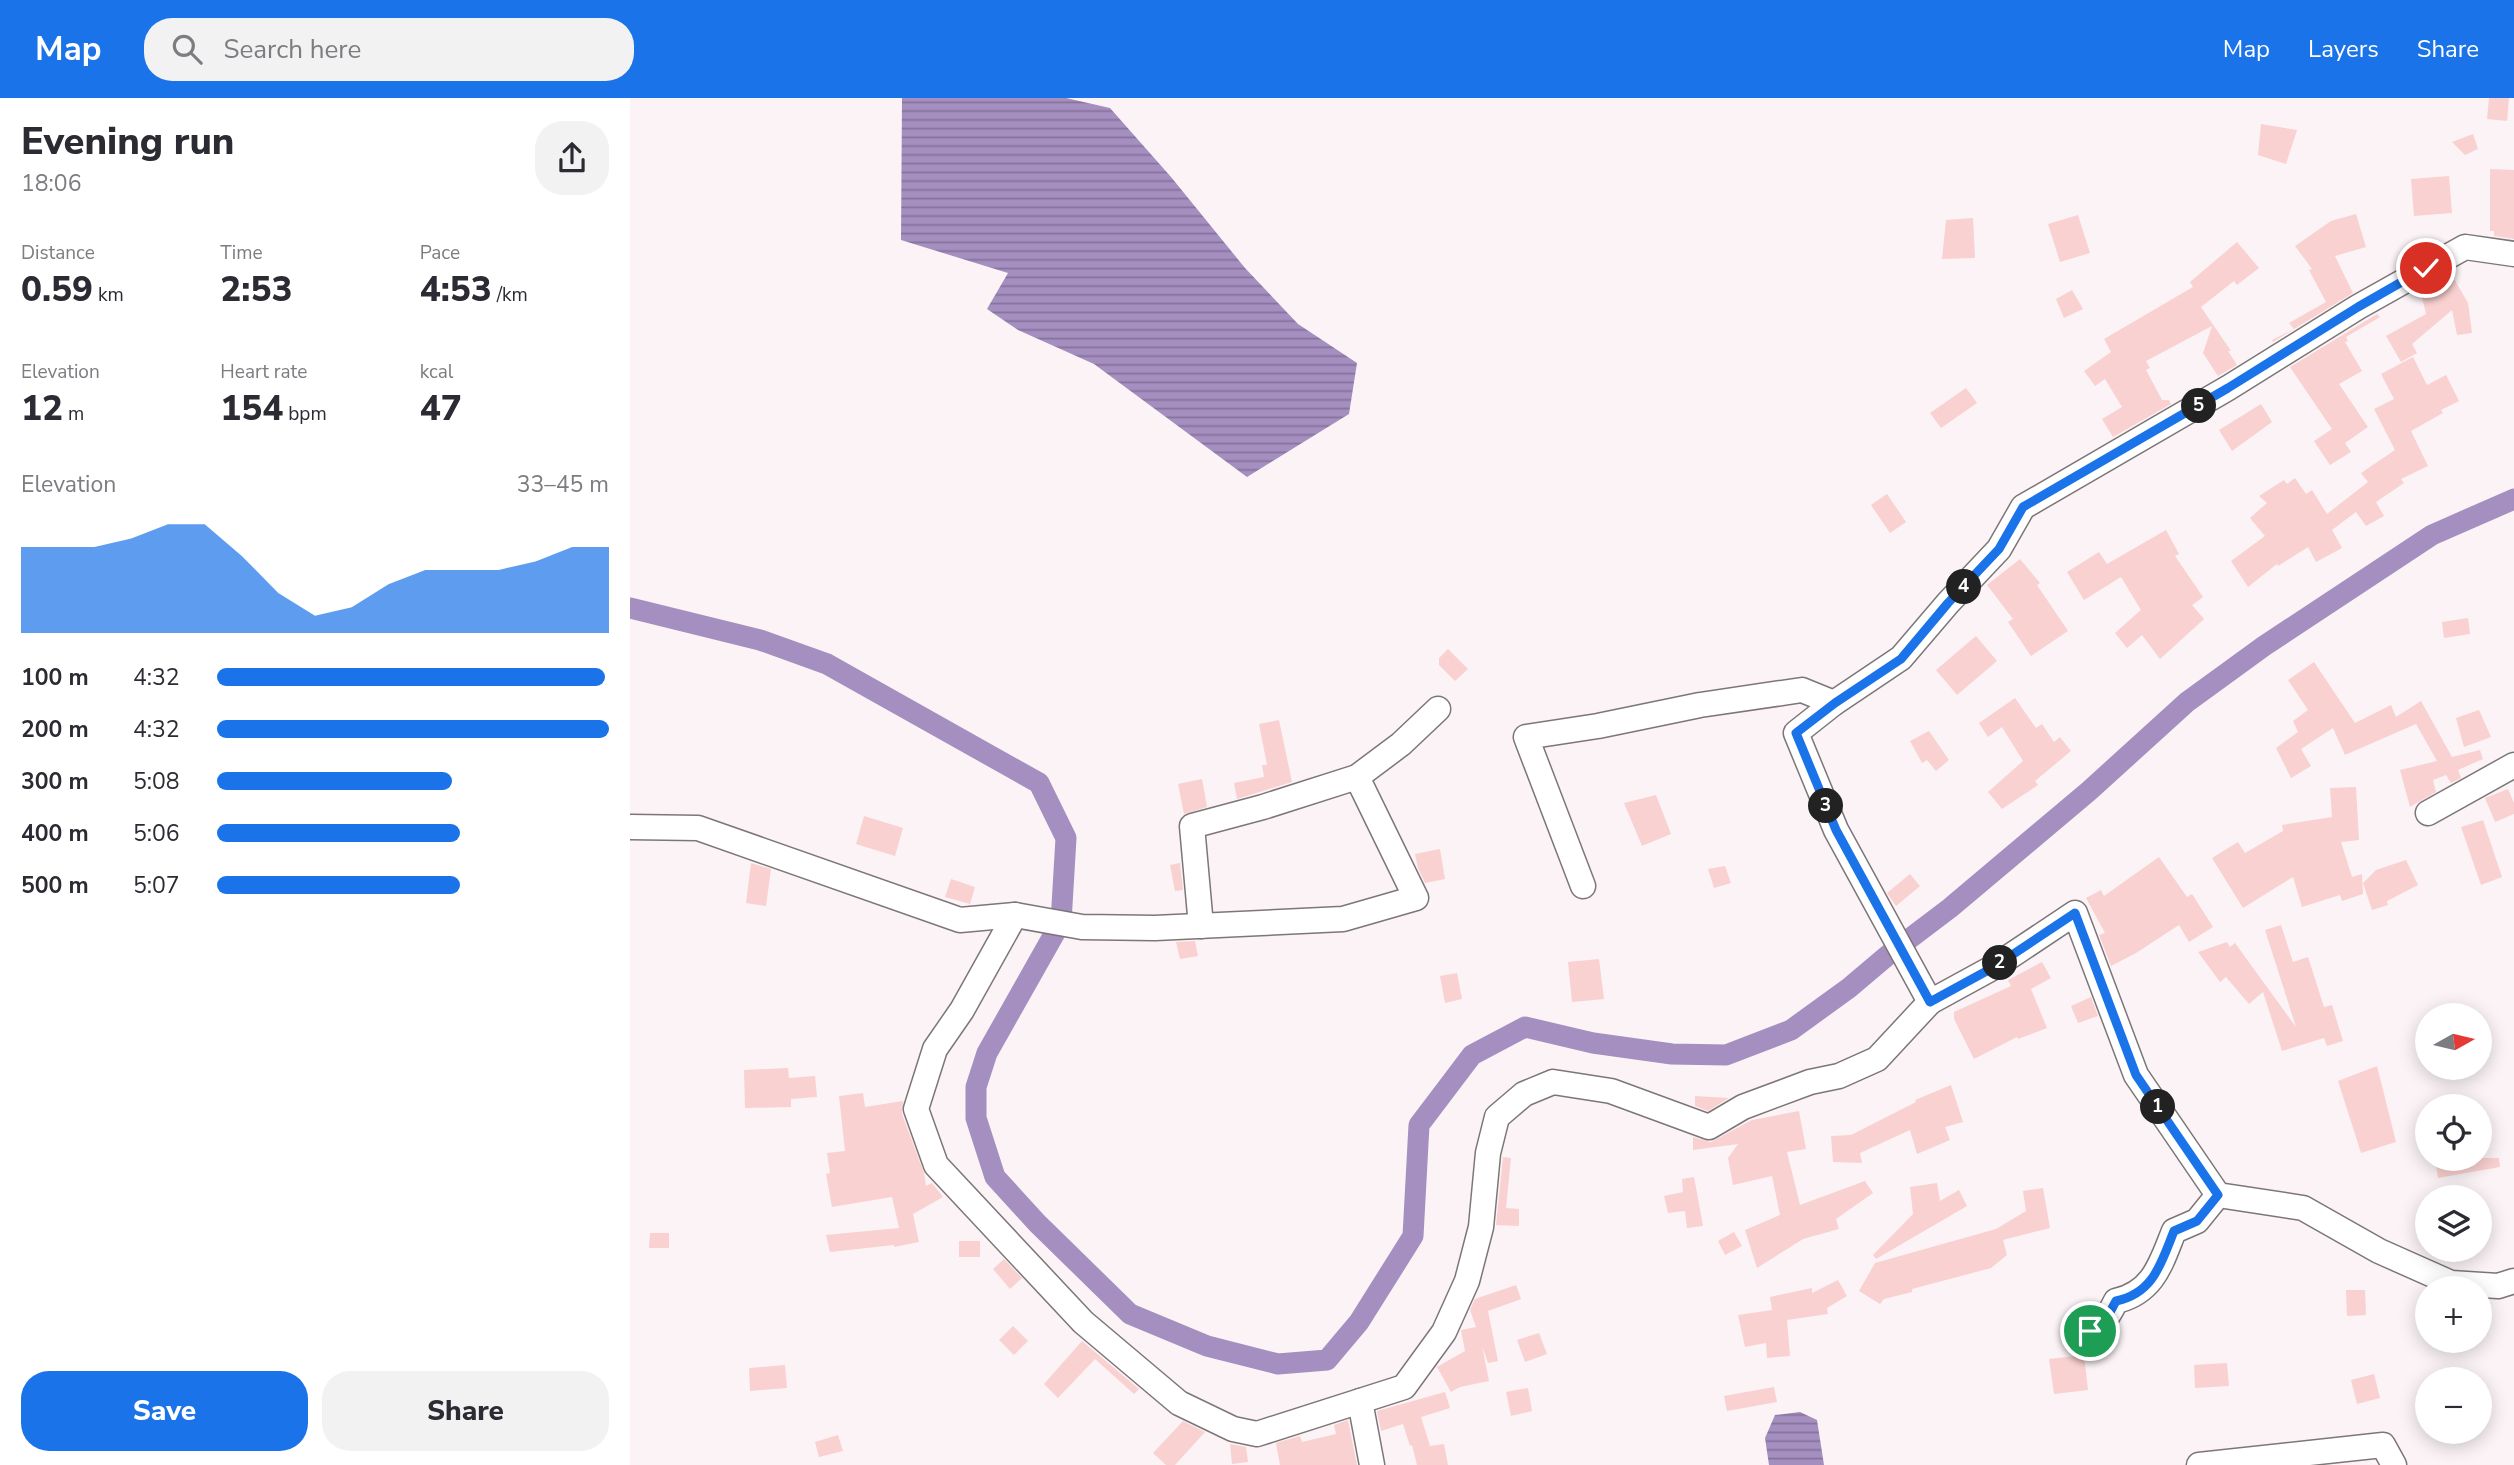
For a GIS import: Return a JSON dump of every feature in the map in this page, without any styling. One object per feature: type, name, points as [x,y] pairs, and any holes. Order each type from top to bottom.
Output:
[{"type":"street","points":[[1930,1002],[1836,830],[1796,733],[1901,659],[1948,603],[1999,549],[2023,507],[2228,388],[2358,307],[2465,247],[2514,254]]},
{"type":"street","points":[[1583,886],[1526,737],[1598,726],[1700,705],[1802,690],[1835,703]]},
{"type":"street","points":[[1201,926],[1192,826],[1357,777],[1401,744],[1438,709]]},
{"type":"street","points":[[2428,813],[2514,765]]},
{"type":"street","points":[[630,827],[698,828],[960,920],[1016,915],[1082,927],[1201,926],[1343,919],[1416,898],[1357,777]]},
{"type":"street","points":[[1016,915],[962,1010],[935,1049],[916,1109],[936,1165],[1083,1322],[1179,1403],[1233,1429],[1257,1434],[1404,1387],[1444,1332],[1466,1281],[1481,1227],[1488,1153],[1497,1117],[1524,1094],[1553,1082],[1611,1091],[1709,1127],[1743,1107],[1810,1082],[1839,1076],[1877,1059],[1930,1002],[1994,967],[2075,913],[2136,1075],[2218,1195],[2303,1208],[2379,1251],[2451,1283],[2498,1286],[2514,1281]]},
{"type":"street","points":[[2083,1332],[2104,1323],[2116,1301],[2132,1297],[2145,1287],[2159,1268],[2174,1231],[2197,1221],[2218,1195]]},
{"type":"street","points":[[1360,1401],[1372,1465]]},
{"type":"street","points":[[2199,1465],[2383,1445],[2394,1465]]},
{"type":"shaded area","points":[[902,98],[1066,98],[1110,108],[1171,177],[1245,268],[1298,324],[1357,363],[1349,414],[1247,477],[1094,364],[1018,330],[987,309],[1008,273],[901,240]]},
{"type":"shaded area","points":[[1800,1412],[1817,1420],[1824,1465],[1769,1465],[1765,1438],[1775,1415]]},
{"type":"building","points":[[2489,98],[2509,98],[2507,121],[2487,119]]},
{"type":"building","points":[[2261,124],[2297,130],[2286,164],[2258,155]]},
{"type":"building","points":[[2473,134],[2478,149],[2465,155],[2452,142]]},
{"type":"building","points":[[2490,169],[2514,170],[2514,239],[2494,236],[2494,231],[2490,231]]},
{"type":"building","points":[[2449,176],[2452,213],[2414,216],[2411,179]]},
{"type":"building","points":[[2356,214],[2366,247],[2335,256],[2353,293],[2273,342],[2272,340],[2294,329],[2289,323],[2326,302],[2309,270],[2312,269],[2295,246],[2331,221]]},
{"type":"building","points":[[2078,215],[2090,253],[2060,262],[2048,224]]},
{"type":"building","points":[[1973,218],[1975,258],[1942,259],[1946,220]]},
{"type":"building","points":[[2237,242],[2259,268],[2237,285],[2234,281],[2201,307],[2231,351],[2228,351],[2237,365],[2218,376],[2203,353],[2212,326],[2146,361],[2150,368],[2146,370],[2162,400],[2169,400],[2171,404],[2113,437],[2102,419],[2122,407],[2105,379],[2095,386],[2084,371],[2111,352],[2104,339],[2193,287],[2190,282]]},
{"type":"building","points":[[2450,272],[2468,303],[2472,333],[2457,335],[2452,310],[2412,344],[2417,353],[2401,362],[2386,336],[2426,314],[2420,289],[2438,279],[2441,288],[2447,287],[2445,275]]},
{"type":"building","points":[[2072,290],[2083,309],[2064,318],[2056,299]]},
{"type":"building","points":[[2377,314],[2380,317],[2346,337],[2348,341],[2345,342],[2362,371],[2339,384],[2368,427],[2345,443],[2351,452],[2330,465],[2314,441],[2332,429],[2290,367]]},
{"type":"building","points":[[2413,357],[2427,385],[2446,375],[2459,401],[2411,431],[2428,466],[2401,479],[2404,483],[2376,502],[2384,516],[2366,526],[2356,512],[2332,530],[2342,548],[2316,562],[2308,547],[2278,566],[2277,564],[2248,587],[2231,561],[2265,536],[2250,518],[2267,503],[2259,496],[2284,480],[2287,484],[2295,478],[2306,494],[2312,490],[2327,514],[2368,482],[2361,473],[2395,450],[2374,409],[2394,399],[2381,374]]},
{"type":"building","points":[[1966,388],[1977,403],[1941,428],[1930,413]]},
{"type":"building","points":[[2261,404],[2272,422],[2232,451],[2219,430]]},
{"type":"building","points":[[1887,494],[1906,522],[1890,533],[1871,505]]},
{"type":"building","points":[[2166,530],[2179,554],[2175,556],[2203,597],[2192,605],[2204,619],[2160,659],[2142,635],[2127,648],[2115,633],[2141,610],[2121,577],[2084,600],[2067,572],[2099,552],[2107,564]]},
{"type":"building","points":[[2020,559],[2040,583],[2037,585],[2068,631],[2031,656],[2008,622],[2013,619],[1987,585]]},
{"type":"building","points":[[2468,618],[2470,634],[2444,638],[2442,622]]},
{"type":"building","points":[[1976,636],[1997,661],[1957,695],[1936,670]]},
{"type":"building","points":[[1448,649],[1468,669],[1455,681],[1439,665],[1439,658]]},
{"type":"building","points":[[2314,662],[2355,723],[2391,705],[2396,717],[2421,701],[2452,757],[2480,750],[2483,759],[2458,770],[2461,778],[2451,783],[2446,775],[2433,780],[2436,792],[2410,807],[2400,770],[2437,761],[2416,724],[2345,755],[2333,728],[2301,749],[2311,766],[2291,778],[2276,748],[2298,732],[2293,721],[2308,710],[2288,680]]},
{"type":"building","points":[[2015,698],[2036,728],[2042,724],[2054,742],[2060,737],[2071,751],[2035,781],[2038,785],[2002,809],[1988,792],[2023,761],[2002,727],[1988,737],[1979,723]]},
{"type":"building","points":[[2479,710],[2491,737],[2464,747],[2456,718]]},
{"type":"building","points":[[1279,720],[1292,782],[1237,799],[1234,783],[1264,777],[1262,765],[1267,765],[1259,724]]},
{"type":"building","points":[[1929,731],[1949,760],[1936,771],[1927,760],[1922,763],[1910,741]]},
{"type":"building","points":[[1202,779],[1207,807],[1184,814],[1178,784]]},
{"type":"building","points":[[2356,787],[2359,840],[2341,842],[2352,877],[2362,874],[2363,894],[2342,901],[2340,895],[2302,907],[2293,877],[2243,908],[2212,858],[2238,842],[2245,853],[2283,831],[2282,825],[2332,817],[2330,788]]},
{"type":"building","points":[[2508,789],[2514,803],[2514,814],[2495,822],[2485,798]]},
{"type":"building","points":[[1656,795],[1671,834],[1642,846],[1624,803]]},
{"type":"building","points":[[864,816],[903,828],[895,856],[856,844]]},
{"type":"building","points":[[2483,820],[2502,877],[2481,885],[2461,827]]},
{"type":"building","points":[[1440,849],[1445,879],[1425,883],[1415,854]]},
{"type":"building","points":[[2159,857],[2187,897],[2192,894],[2213,927],[2189,942],[2179,925],[2111,966],[2099,935],[2105,933],[2086,898],[2101,890],[2104,896]]},
{"type":"building","points":[[2406,860],[2418,885],[2387,901],[2388,905],[2372,910],[2363,883],[2376,870]]},
{"type":"building","points":[[751,863],[771,869],[766,906],[746,903]]},
{"type":"building","points":[[1180,863],[1183,890],[1175,891],[1170,865]]},
{"type":"building","points":[[1725,866],[1731,883],[1714,888],[1708,869]]},
{"type":"building","points":[[1910,874],[1920,886],[1896,906],[1887,893]]},
{"type":"building","points":[[951,879],[975,887],[970,904],[945,897]]},
{"type":"building","points":[[2281,925],[2293,962],[2308,957],[2324,1007],[2332,1005],[2343,1041],[2327,1046],[2324,1038],[2282,1051],[2263,992],[2249,1004],[2226,977],[2220,982],[2198,952],[2227,942],[2230,947],[2235,943],[2296,1027],[2265,930]]},
{"type":"building","points":[[1195,941],[1198,956],[1180,959],[1176,942]]},
{"type":"building","points":[[1599,959],[1604,999],[1572,1002],[1568,962]]},
{"type":"building","points":[[2042,962],[2051,978],[2031,989],[2047,1028],[2018,1039],[2017,1037],[1974,1059],[1954,1019],[1954,1012],[2011,986],[2008,980]]},
{"type":"building","points":[[1457,973],[1462,999],[1445,1003],[1440,976]]},
{"type":"building","points":[[2091,997],[2098,1016],[2078,1023],[2071,1006]]},
{"type":"building","points":[[2377,1066],[2396,1142],[2361,1153],[2338,1081]]},
{"type":"building","points":[[788,1068],[789,1078],[815,1076],[817,1097],[791,1099],[791,1107],[745,1108],[744,1070]]},
{"type":"building","points":[[1951,1085],[1963,1122],[1945,1127],[1950,1140],[1917,1154],[1910,1130],[1860,1153],[1862,1163],[1833,1162],[1831,1136],[1851,1135],[1916,1102],[1915,1100]]},
{"type":"building","points":[[863,1093],[865,1107],[903,1101],[902,1114],[924,1173],[926,1186],[932,1183],[943,1197],[913,1214],[919,1242],[894,1247],[830,1252],[826,1235],[899,1228],[892,1197],[832,1207],[826,1174],[830,1173],[827,1153],[845,1151],[839,1096]]},
{"type":"building","points":[[1695,1096],[1729,1098],[1708,1111],[1695,1106]]},
{"type":"building","points":[[1799,1111],[1806,1149],[1787,1152],[1800,1205],[1865,1181],[1873,1193],[1836,1219],[1839,1229],[1803,1239],[1757,1268],[1745,1230],[1780,1215],[1772,1176],[1733,1185],[1728,1158],[1738,1144],[1693,1150],[1693,1137],[1711,1142],[1752,1120]]},
{"type":"building","points":[[1503,1157],[1511,1158],[1506,1208],[1519,1209],[1519,1226],[1496,1225]]},
{"type":"building","points":[[2492,1158],[2499,1158],[2500,1167],[2492,1168]]},
{"type":"building","points":[[2437,1171],[2477,1171],[2438,1178]]},
{"type":"building","points":[[1694,1177],[1703,1226],[1687,1228],[1685,1211],[1668,1213],[1664,1196],[1683,1192],[1682,1179]]},
{"type":"building","points":[[1937,1183],[1940,1201],[1959,1190],[1967,1206],[1876,1259],[1873,1255],[1913,1214],[1910,1187]]},
{"type":"building","points":[[2043,1188],[2050,1228],[2003,1240],[2007,1255],[1991,1268],[1912,1289],[1912,1292],[1884,1299],[1880,1304],[1859,1291],[1875,1263],[1996,1229],[2026,1211],[2023,1191]]},
{"type":"building","points":[[1734,1232],[1742,1246],[1725,1255],[1718,1241]]},
{"type":"building","points":[[650,1233],[669,1233],[669,1248],[649,1248]]},
{"type":"building","points":[[959,1241],[980,1241],[980,1257],[959,1257]]},
{"type":"building","points":[[1004,1259],[1022,1278],[1010,1289],[993,1269]]},
{"type":"building","points":[[1838,1280],[1847,1296],[1827,1308],[1828,1314],[1787,1320],[1790,1356],[1767,1358],[1766,1343],[1745,1347],[1738,1315],[1772,1310],[1770,1297],[1812,1288],[1812,1293]]},
{"type":"building","points":[[1516,1285],[1521,1299],[1488,1311],[1498,1361],[1488,1363],[1482,1346],[1489,1381],[1460,1387],[1451,1392],[1437,1367],[1465,1351],[1461,1330],[1476,1327],[1470,1310],[1475,1299]]},
{"type":"building","points":[[2346,1290],[2365,1290],[2366,1315],[2347,1316]]},
{"type":"building","points":[[1013,1326],[1028,1341],[1014,1355],[999,1340]]},
{"type":"building","points":[[1539,1333],[1547,1354],[1525,1362],[1517,1340]]},
{"type":"building","points":[[1082,1341],[1139,1389],[1134,1394],[1095,1359],[1058,1398],[1044,1384]]},
{"type":"building","points":[[2084,1355],[2088,1390],[2054,1394],[2049,1359]]},
{"type":"building","points":[[2227,1363],[2229,1386],[2195,1388],[2194,1365]]},
{"type":"building","points":[[785,1365],[787,1388],[750,1391],[749,1368]]},
{"type":"building","points":[[2374,1374],[2380,1398],[2357,1404],[2351,1380]]},
{"type":"building","points":[[1774,1387],[1777,1402],[1727,1411],[1724,1396]]},
{"type":"building","points":[[1528,1388],[1532,1411],[1511,1416],[1506,1392]]},
{"type":"building","points":[[1445,1392],[1450,1408],[1421,1417],[1430,1446],[1444,1444],[1448,1465],[1417,1465],[1403,1424],[1381,1431],[1377,1411]]},
{"type":"building","points":[[1348,1420],[1357,1465],[1280,1465],[1276,1443],[1300,1436],[1302,1442],[1336,1434],[1334,1425]]},
{"type":"building","points":[[1183,1421],[1205,1432],[1175,1465],[1166,1465],[1153,1453]]},
{"type":"building","points":[[838,1435],[843,1451],[819,1457],[815,1442]]},
{"type":"building","points":[[1230,1444],[1246,1447],[1248,1462],[1232,1464]]},
{"type":"waterway","points":[[630,608],[760,640],[827,664],[1039,783],[1066,838],[1061,922],[987,1053],[976,1087],[976,1118],[995,1177],[1037,1223],[1130,1314],[1207,1346],[1278,1364],[1327,1360],[1359,1322],[1413,1236],[1419,1125],[1472,1055],[1525,1027],[1593,1043],[1672,1054],[1726,1055],[1791,1030],[1950,908],[2089,791],[2187,702],[2264,646],[2432,535],[2514,499]]},
{"type":"route","points":[[2090,1331],[2104,1323],[2116,1301],[2132,1297],[2145,1287],[2159,1268],[2174,1231],[2197,1221],[2218,1195],[2136,1075],[2075,913],[1994,967],[1930,1002],[1836,830],[1796,733],[1901,659],[1948,603],[1999,549],[2023,507],[2228,388],[2426,268]]}]
